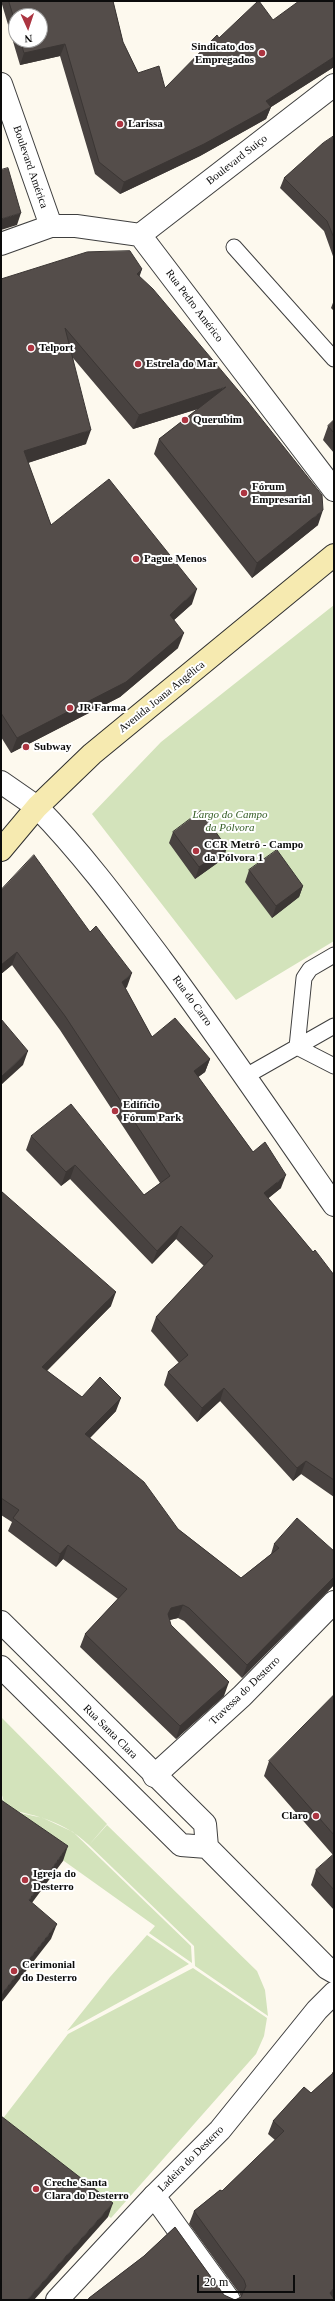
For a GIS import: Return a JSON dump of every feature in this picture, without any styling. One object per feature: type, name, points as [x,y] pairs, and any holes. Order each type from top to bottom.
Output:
[{"type":"main road","name":"Avenida Joana Angélica","points":[[1,850],[37,807],[92,754],[334,555]]},
{"type":"street","name":"Boulevard América","points":[[1,84],[51,226]]},
{"type":"street","name":"Boulevard Suiço","points":[[140,235],[334,85]]},
{"type":"street","points":[[1,244],[51,226],[76,226],[140,235]]},
{"type":"street","name":"Rua Pedro Américo","points":[[140,235],[334,490]]},
{"type":"street","name":"Rua do Carro","points":[[1,782],[37,807],[70,841],[136,926],[246,1076],[334,1205]]},
{"type":"street","name":"Travessa do Desterro","points":[[154,1776],[242,1696],[334,1602]]},
{"type":"street","name":"Rua Santa Clara","points":[[1,1622],[154,1776],[205,1824],[207,1847]]},
{"type":"street","points":[[1,1667],[181,1845],[207,1847],[327,1968],[334,1972]]},
{"type":"street","points":[[225,1679],[242,1696]]},
{"type":"street","points":[[314,1955],[318,1984],[317,2010]]},
{"type":"street","name":"Ladeira do Desterro","points":[[57,2300],[154,2196],[220,2130],[317,2010],[334,1993]]},
{"type":"street","points":[[154,2196],[229,2300]]},
{"type":"lane","points":[[234,247],[334,360]]},
{"type":"lane","points":[[297,1047],[304,978],[310,969],[334,955]]},
{"type":"lane","points":[[246,1076],[334,1026]]},
{"type":"lane","points":[[297,1047],[334,1066]]},
{"type":"green space","name":"Largo do Campo da Pólvora","points":[[334,605],[334,941],[236,1000],[92,814],[161,742]]},
{"type":"green space","points":[[1,1717],[107,1824],[89,1845],[70,1830],[40,1817],[6,1809],[1,1811],[1,1795],[5,1805],[1,1792]]},
{"type":"green space","points":[[6,1810],[43,1818],[73,1832],[191,1946],[192,1963],[149,1933],[155,1926],[1,1816]]},
{"type":"green space","points":[[107,1825],[257,1971],[265,1990],[268,2016],[195,1966],[194,1946],[89,1845]]},
{"type":"green space","points":[[147,1935],[189,1964],[67,2031],[110,1977]]},
{"type":"green space","points":[[193,1968],[267,2018],[264,2036],[256,2054],[111,2218],[55,2175],[1,2121],[68,2034]]},
{"type":"building","points":[[9,1],[113,1],[123,42],[138,73],[159,66],[165,88],[217,35],[219,38],[258,1],[273,20],[299,1],[334,1],[334,57],[266,101],[271,107],[204,144],[124,182],[99,162],[65,44],[48,48],[48,8],[11,8]]},
{"type":"building","points":[[22,48],[47,48],[24,53]]},
{"type":"building","points":[[334,136],[334,238],[327,221],[284,178],[323,143]]},
{"type":"building","points":[[8,168],[21,213],[1,219],[1,170]]},
{"type":"building","points":[[130,251],[142,269],[137,274],[153,289],[248,402],[322,495],[323,510],[257,563],[159,439],[226,387],[139,415],[65,328],[91,430],[24,451],[51,525],[109,479],[197,589],[170,615],[184,633],[126,682],[17,738],[1,713],[1,279],[87,252]]},
{"type":"building","points":[[334,420],[334,433],[328,426]]},
{"type":"building","points":[[201,811],[227,848],[199,867],[173,832]]},
{"type":"building","points":[[277,850],[303,886],[276,906],[249,870]]},
{"type":"building","points":[[34,855],[90,932],[96,926],[132,973],[122,982],[152,1037],[175,1018],[210,1059],[194,1071],[253,1152],[265,1142],[286,1175],[264,1193],[313,1252],[315,1250],[334,1275],[334,1480],[306,1461],[297,1468],[224,1388],[202,1408],[168,1372],[188,1355],[156,1317],[213,1256],[181,1226],[157,1251],[75,1165],[66,1172],[31,1136],[71,1104],[144,1195],[170,1176],[65,1016],[17,952],[1,965],[1,890]]},
{"type":"building","points":[[1,1019],[28,1051],[1,1077]]},
{"type":"building","points":[[1,1191],[116,1292],[42,1367],[82,1397],[100,1377],[121,1398],[85,1434],[144,1482],[178,1529],[241,1578],[279,1548],[274,1544],[297,1518],[334,1551],[334,1577],[247,1665],[189,1608],[183,1605],[171,1608],[168,1614],[171,1625],[229,1682],[180,1726],[85,1634],[127,1589],[68,1545],[60,1554],[13,1518],[19,1510],[1,1498]]},
{"type":"building","name":"Claro","points":[[334,1695],[334,1835],[269,1761]]},
{"type":"building","points":[[1,1800],[68,1846],[29,1900],[57,1924],[1,1995]]},
{"type":"building","points":[[334,1854],[334,1890],[316,1870]]},
{"type":"building","points":[[334,2071],[334,2288],[330,2293],[334,2300],[235,2300],[241,2297],[246,2286],[244,2280],[194,2211],[220,2190],[222,2191],[284,2131],[273,2121],[304,2087],[311,2093]]},
{"type":"building","points":[[1,2116],[113,2203],[27,2300],[1,2300]]},
{"type":"building","points":[[175,2227],[224,2295],[235,2300],[88,2300],[144,2256]]},
{"type":"place","name":"Sindicato dos Empregados","points":[[262,53]]},
{"type":"place","name":"Larissa","points":[[120,124]]},
{"type":"place","name":"Telport","points":[[31,348]]},
{"type":"place","name":"Estrela do Mar","points":[[138,364]]},
{"type":"place","name":"Querubim","points":[[185,420]]},
{"type":"place","name":"Fórum Empresarial","points":[[244,493]]},
{"type":"place","name":"Pague Menos","points":[[136,559]]},
{"type":"place","name":"JR Farma","points":[[70,708]]},
{"type":"place","name":"Subway","points":[[26,747]]},
{"type":"place","name":"CCR Metrô - Campo da Pólvora 1","points":[[196,851]]},
{"type":"place","name":"Edifício Fórum Park","points":[[115,1111]]},
{"type":"place","name":"Claro","points":[[316,1816]]},
{"type":"place","name":"Igreja do Desterro","points":[[25,1880]]},
{"type":"place","name":"Cerimonial do Desterro","points":[[14,1971]]},
{"type":"place","name":"Creche Santa Clara do Desterro","points":[[36,2189]]}]
